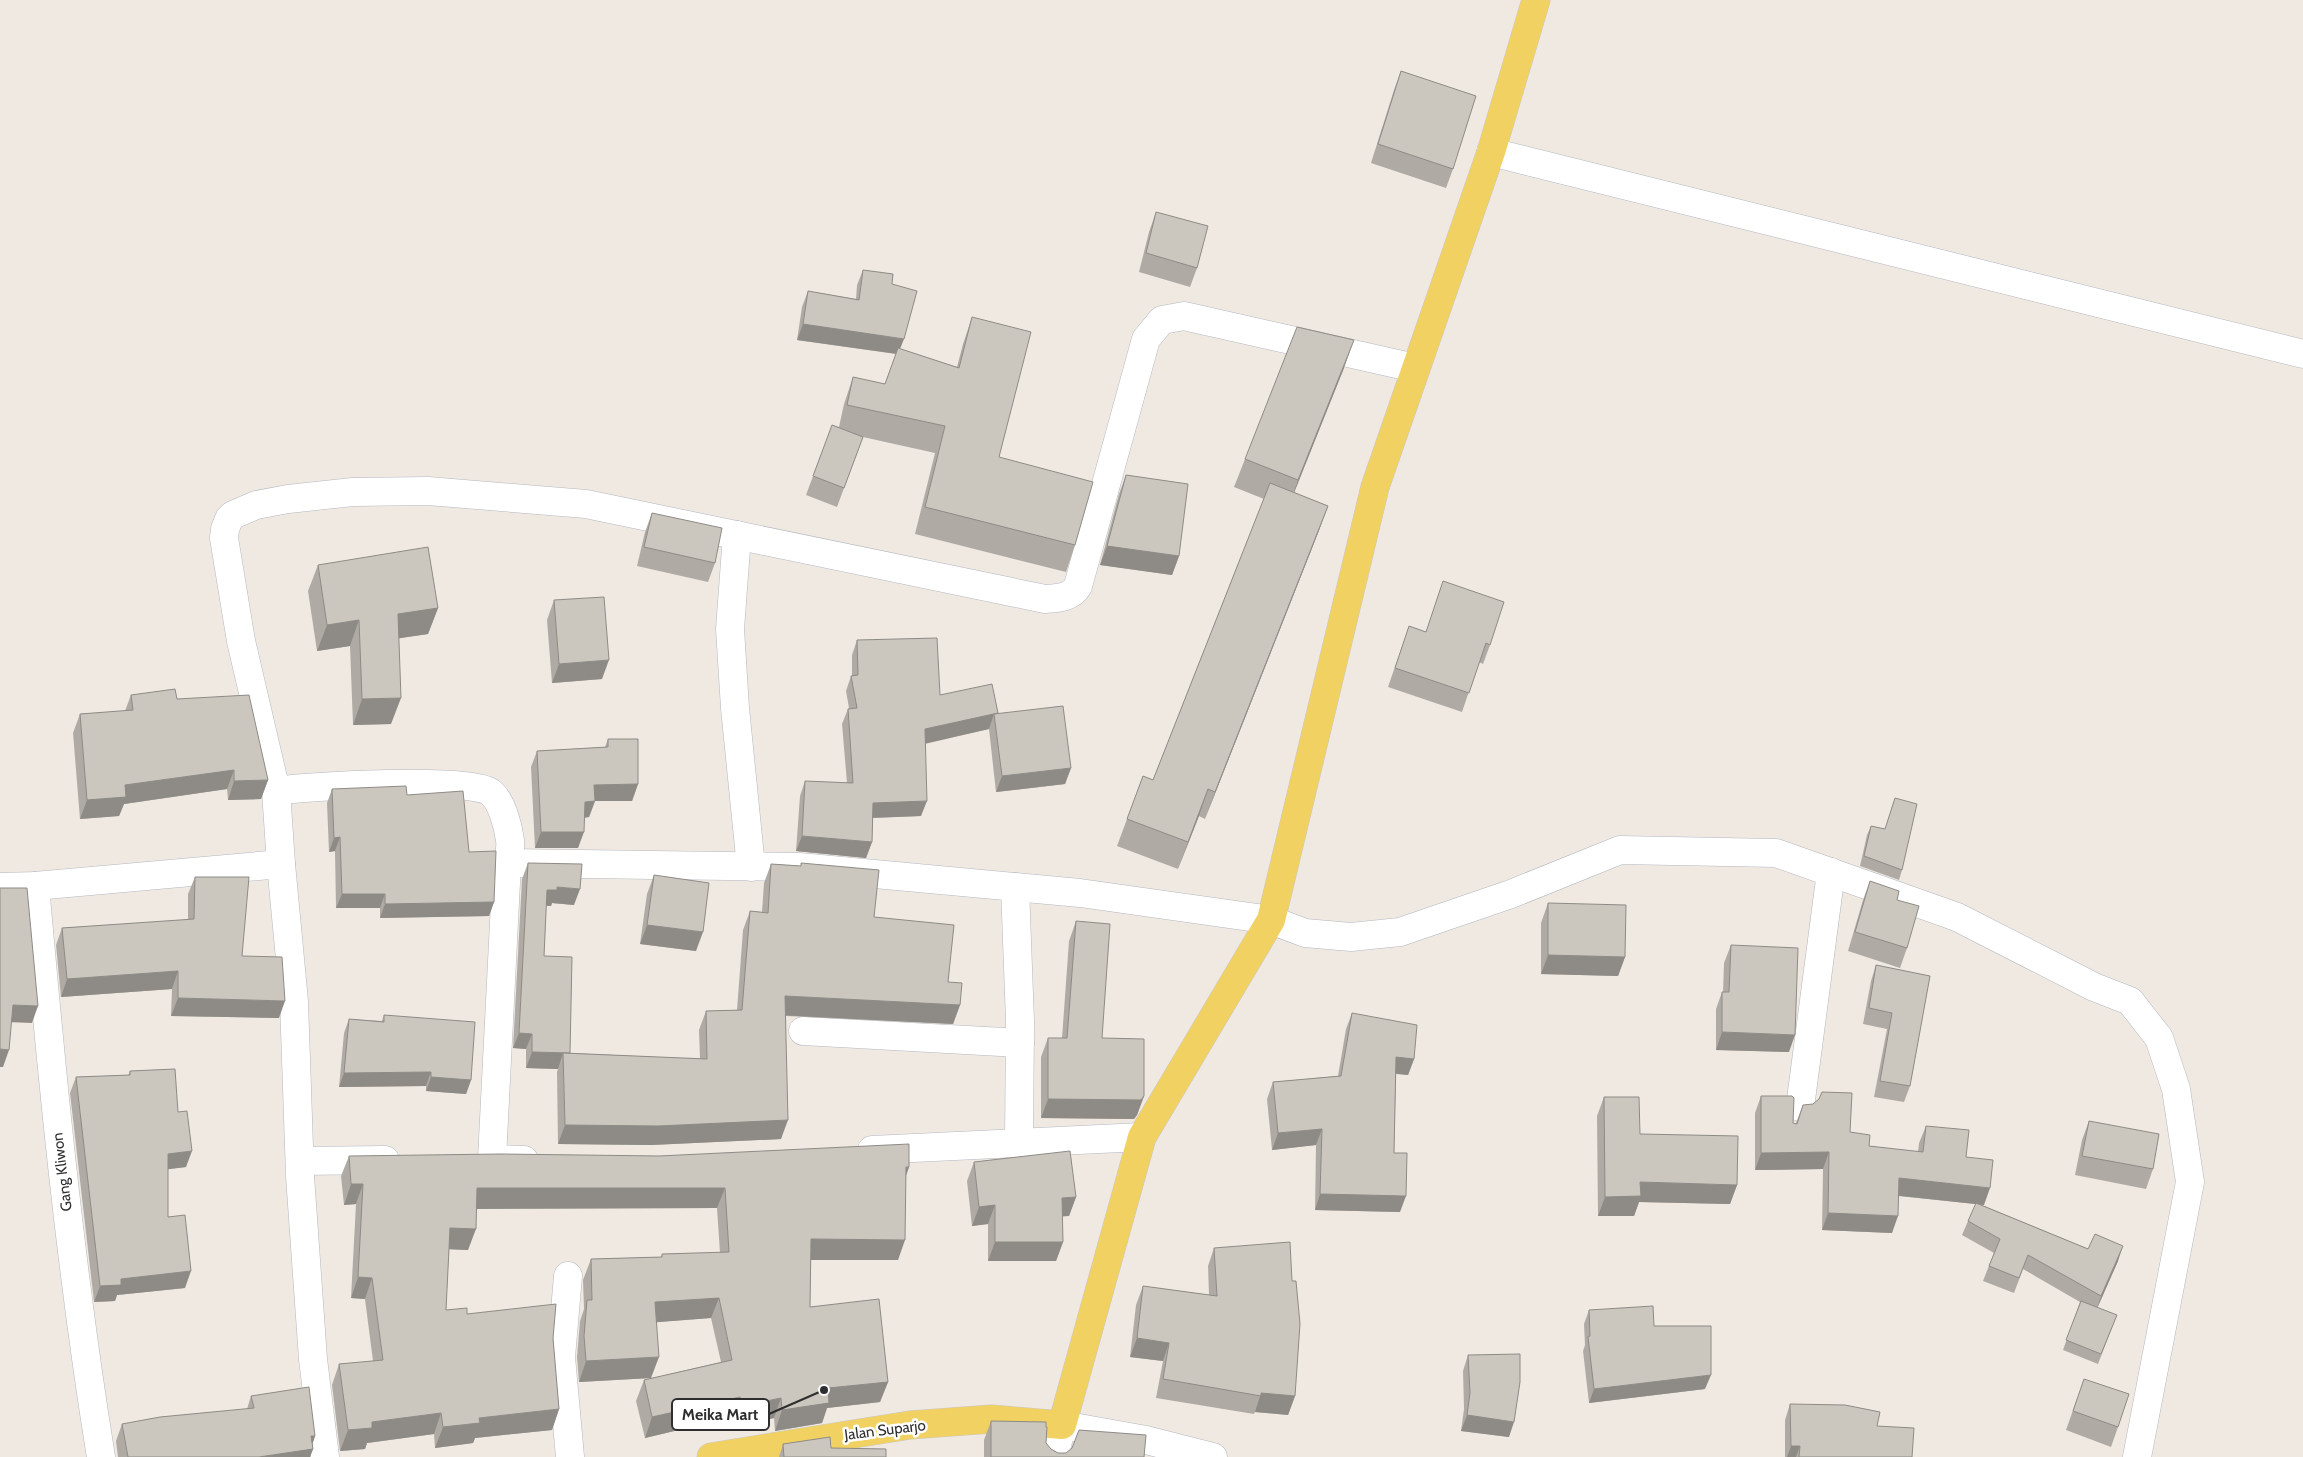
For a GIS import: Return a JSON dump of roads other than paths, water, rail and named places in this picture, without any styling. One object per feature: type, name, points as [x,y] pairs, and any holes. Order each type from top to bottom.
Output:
[{"type":"main road","points":[[1062,1425],[1142,1137],[1271,920],[1374,487],[1491,152],[1536,0]]},
{"type":"main road","name":"Jalan Suparjo","points":[[711,1457],[756,1453],[910,1425],[992,1420],[1062,1425]]},
{"type":"street","points":[[1491,152],[2303,354]]},
{"type":"street","points":[[325,1457],[313,1359],[300,1161],[294,1001],[276,791],[241,642],[224,538],[226,523],[233,515],[256,505],[288,499],[353,492],[428,492],[586,504],[1045,599],[1065,597],[1075,591],[1078,586],[1146,339],[1162,320],[1184,316],[1415,368]]},
{"type":"street","points":[[737,535],[730,630],[735,708],[751,867]]},
{"type":"street","points":[[276,791],[302,787],[439,784],[488,790],[497,798],[511,841],[508,863],[492,1159]]},
{"type":"street","points":[[508,863],[799,867],[1080,893],[1271,920],[1305,933],[1351,937],[1400,932],[1511,894],[1620,850],[1776,853],[1957,917],[2094,987],[2130,1001],[2159,1038],[2176,1088],[2190,1182],[2137,1457]]},
{"type":"street","points":[[0,887],[36,886],[281,864]]},
{"type":"street","points":[[1800,1108],[1831,872]]},
{"type":"street","name":"Gang Kliwon","points":[[36,886],[55,1111],[81,1332],[101,1457]]},
{"type":"street","points":[[1015,887],[1020,1043],[1019,1143]]},
{"type":"street","points":[[803,1030],[1020,1043]]},
{"type":"street","points":[[850,1151],[1142,1137]]},
{"type":"street","points":[[463,1159],[552,1160]]},
{"type":"street","points":[[300,1161],[405,1160]]},
{"type":"street","points":[[568,1276],[561,1357],[570,1457]]},
{"type":"street","points":[[1054,1457],[1062,1425],[1146,1440],[1213,1457]]},
{"type":"place","name":"Meika Mart","points":[[824,1390]]}]
